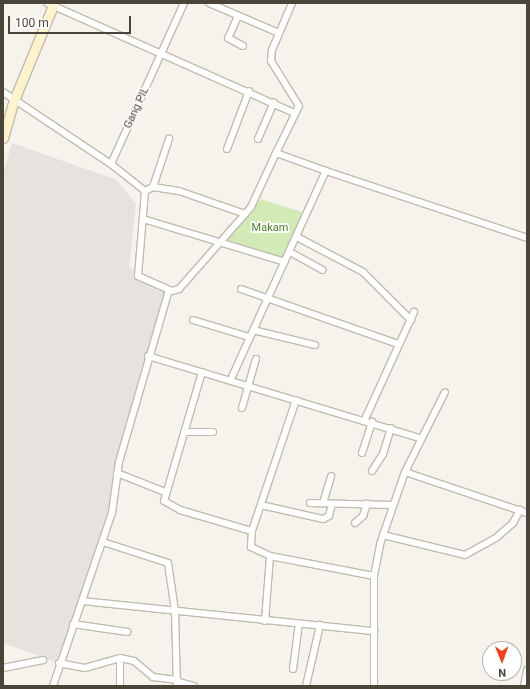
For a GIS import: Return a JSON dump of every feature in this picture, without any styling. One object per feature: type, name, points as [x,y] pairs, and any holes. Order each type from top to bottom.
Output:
[{"type":"main road","points":[[3,138],[14,100],[52,4]]},
{"type":"street","name":"Gang PIL","points":[[111,164],[184,3]]},
{"type":"street","points":[[209,3],[279,33]]},
{"type":"street","points":[[145,191],[138,276],[169,290],[179,289],[218,241],[245,214],[256,198],[294,113],[299,106],[297,98],[271,61],[279,33],[292,3]]},
{"type":"street","points":[[52,4],[163,52],[274,102],[294,113]]},
{"type":"street","points":[[238,16],[228,38],[243,46]]},
{"type":"street","points":[[227,149],[249,91]]},
{"type":"street","points":[[3,92],[111,164],[145,191]]},
{"type":"street","points":[[258,140],[274,102]]},
{"type":"street","points":[[153,187],[169,139]]},
{"type":"street","points":[[276,153],[527,238]]},
{"type":"street","points":[[231,379],[326,171]]},
{"type":"street","points":[[145,191],[153,187],[186,193],[245,214]]},
{"type":"street","points":[[143,219],[285,262]]},
{"type":"street","points":[[297,237],[363,272],[410,320]]},
{"type":"street","points":[[290,252],[322,270]]},
{"type":"street","points":[[241,289],[268,297],[398,344]]},
{"type":"street","points":[[53,686],[59,663],[103,542],[114,505],[117,473],[148,356],[169,290]]},
{"type":"street","points":[[365,419],[398,344],[414,312]]},
{"type":"street","points":[[193,320],[249,337]]},
{"type":"street","points":[[253,330],[315,345]]},
{"type":"street","points":[[148,356],[365,419],[420,438]]},
{"type":"street","points":[[242,408],[256,359]]},
{"type":"street","points":[[202,372],[165,492],[164,501],[172,506],[252,531]]},
{"type":"street","points":[[374,686],[374,576],[383,535],[405,472],[420,438],[445,392]]},
{"type":"street","points":[[296,400],[252,531],[251,549],[270,556],[374,576]]},
{"type":"street","points":[[362,453],[372,422]]},
{"type":"street","points":[[372,471],[383,454],[391,428]]},
{"type":"street","points":[[184,432],[213,432]]},
{"type":"street","points":[[405,472],[527,513]]},
{"type":"street","points":[[117,473],[165,492]]},
{"type":"street","points":[[323,503],[331,476]]},
{"type":"street","points":[[310,503],[393,505]]},
{"type":"street","points":[[261,505],[322,519],[329,516],[332,504]]},
{"type":"street","points":[[355,523],[363,516],[367,504]]},
{"type":"street","points":[[383,535],[465,555],[497,537],[513,523],[520,510]]},
{"type":"street","points":[[103,542],[168,563],[175,611],[180,683]]},
{"type":"street","points":[[265,620],[270,556]]},
{"type":"street","points":[[82,601],[374,631]]},
{"type":"street","points":[[293,669],[299,623]]},
{"type":"street","points":[[73,624],[127,632]]},
{"type":"street","points":[[306,686],[320,625]]},
{"type":"street","points":[[59,663],[85,668],[120,658],[134,661],[153,677],[194,686]]},
{"type":"street","points":[[120,658],[120,686]]},
{"type":"street","points":[[3,668],[43,660]]},
{"type":"street","points":[[524,686],[527,670]]},
{"type":"shaded area","points":[[12,143],[117,180],[136,204],[129,267],[172,291],[94,565],[58,663],[3,643],[3,173]]},
{"type":"green space","name":"Makam","points":[[261,199],[305,213],[283,258],[226,240]]}]
